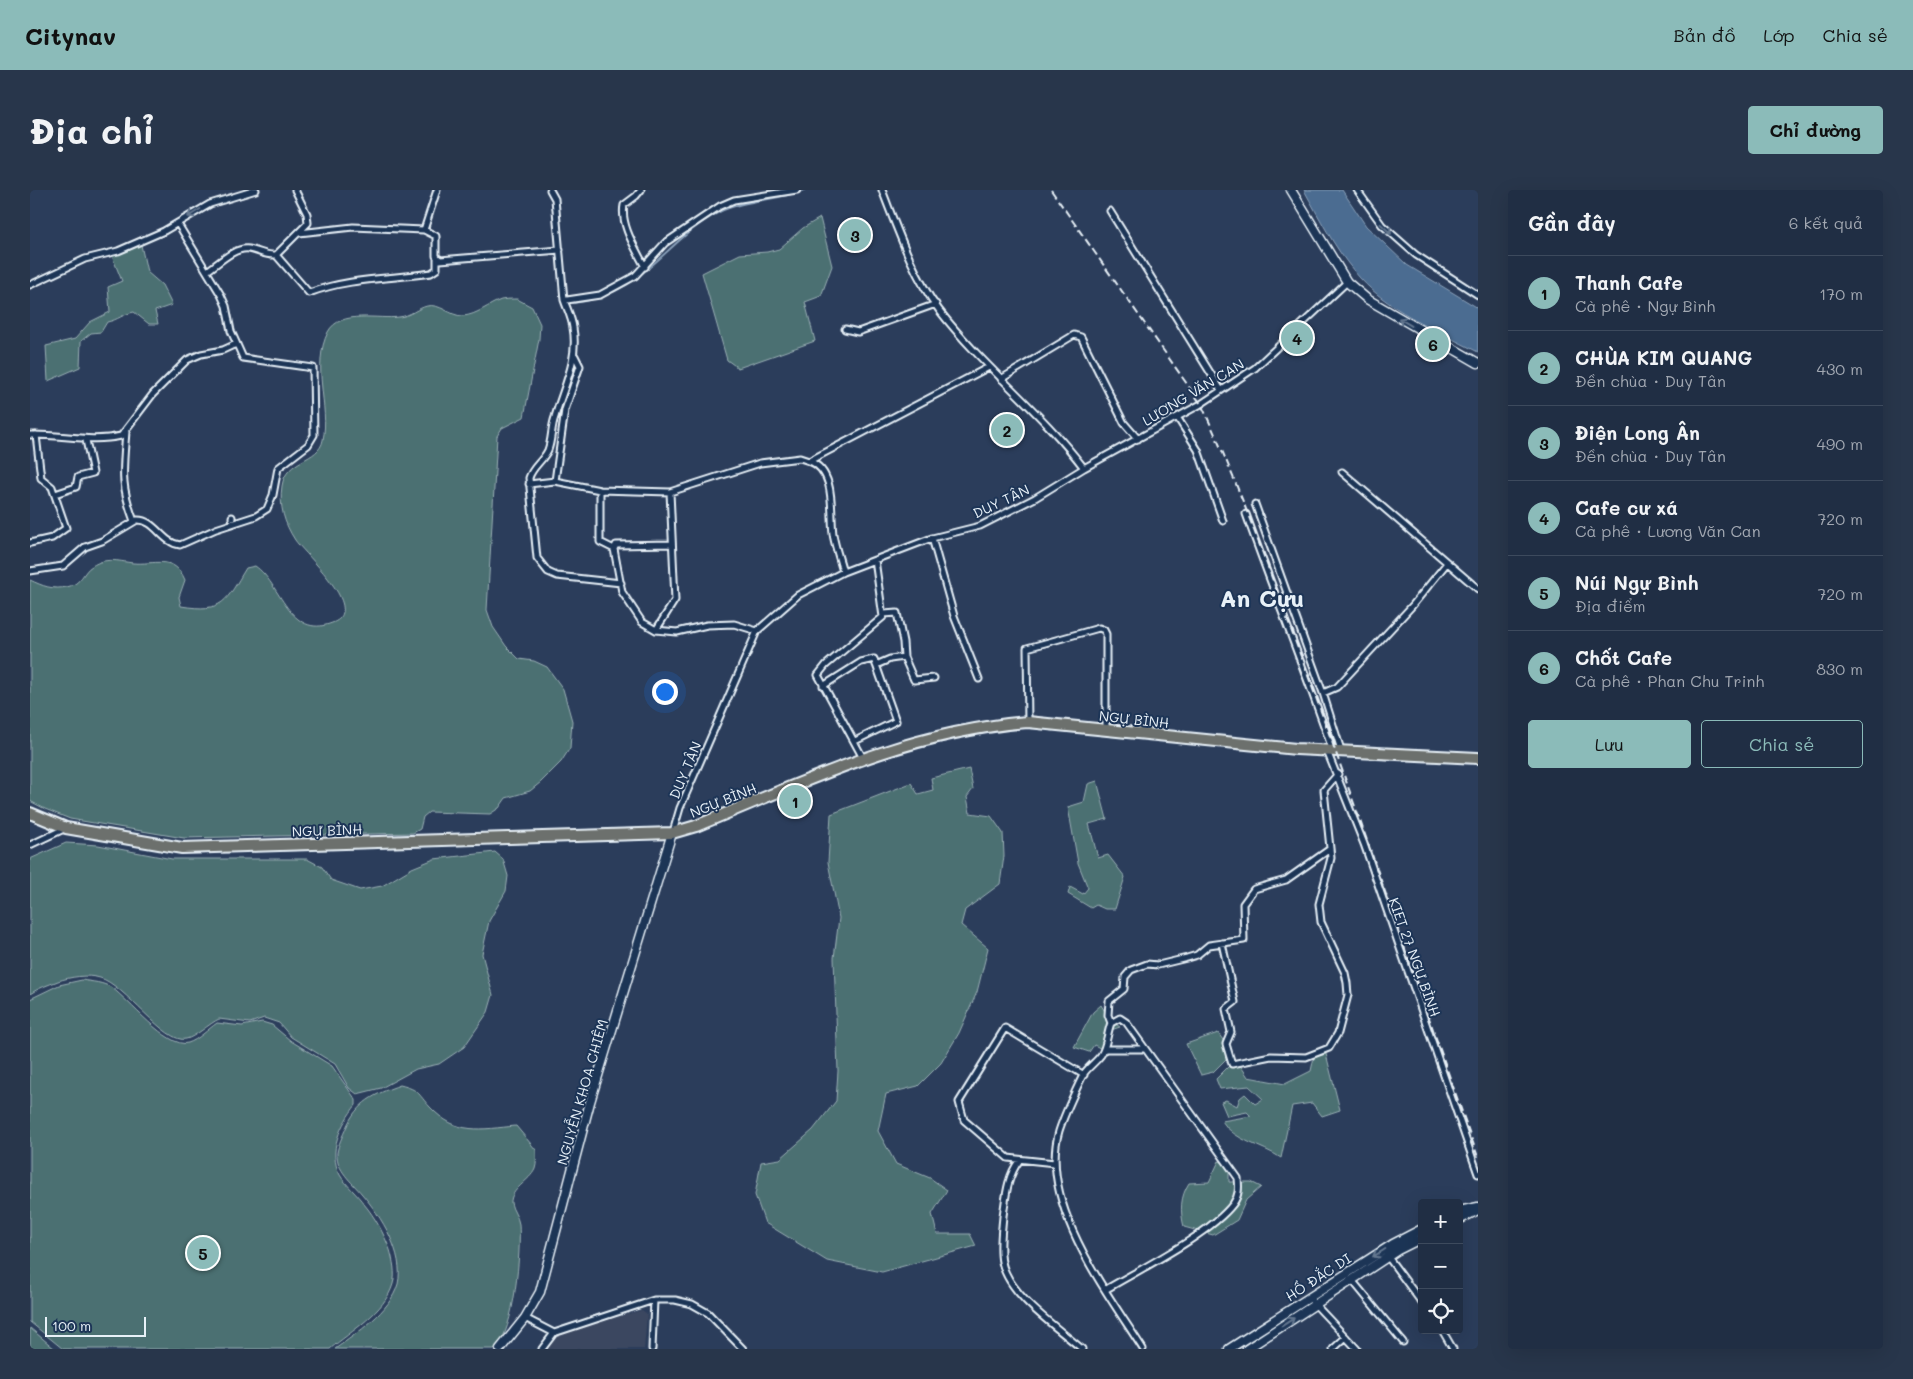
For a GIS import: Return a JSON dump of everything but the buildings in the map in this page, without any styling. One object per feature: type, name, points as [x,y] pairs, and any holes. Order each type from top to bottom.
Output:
[{"type":"highway","name":"NGỰ BÌNH","points":[[30,814],[66,828],[182,848],[672,833],[696,826],[863,758],[903,744],[985,726],[1028,722],[1296,749],[1333,749],[1478,758]]},
{"type":"street","points":[[30,284],[85,259],[118,251],[178,224],[210,204],[256,190]]},
{"type":"street","points":[[207,271],[238,250],[248,249],[270,256],[276,255],[308,223],[307,214],[295,190]]},
{"type":"street","points":[[424,230],[437,190]]},
{"type":"street","points":[[550,190],[555,199],[566,301],[574,331],[574,356],[554,417],[549,447],[541,462],[530,473],[529,484],[537,558],[542,566],[557,576],[621,583]]},
{"type":"street","points":[[641,190],[624,205],[623,212],[625,224],[645,267]]},
{"type":"street","points":[[566,301],[600,295],[635,276],[665,244],[720,206],[734,200],[797,190]]},
{"type":"street","points":[[882,190],[916,272],[936,304],[1001,380],[1046,424],[1084,468]]},
{"type":"street","points":[[1291,190],[1347,282],[1367,299],[1478,363]]},
{"type":"street","points":[[1357,190],[1382,225],[1416,255],[1477,293]]},
{"type":"street","points":[[1110,211],[1221,390]]},
{"type":"street","points":[[30,571],[58,567],[85,547],[102,541],[134,520],[148,522],[169,542],[180,545],[233,520],[256,516],[267,509],[273,495],[278,468],[310,438],[315,428],[310,368],[243,358],[231,331],[226,306],[178,224]]},
{"type":"street","points":[[276,255],[309,293],[318,288],[344,282],[431,274],[437,269],[436,236],[424,230],[353,227],[299,233]]},
{"type":"street","points":[[438,260],[560,250]]},
{"type":"street","name":"LƯƠNG VĂN CAN","points":[[1084,468],[1177,417],[1255,368],[1347,282]]},
{"type":"street","points":[[845,329],[858,332],[936,304]]},
{"type":"street","points":[[1001,380],[1074,335],[1081,337],[1124,423],[1138,439]]},
{"type":"street","points":[[30,543],[52,538],[66,528],[52,487],[41,478],[32,435],[86,440],[106,440],[121,436],[153,394],[187,360],[201,354],[223,350],[236,344]]},
{"type":"street","points":[[555,481],[565,410],[580,366],[574,356]]},
{"type":"street","points":[[809,461],[989,366]]},
{"type":"street","points":[[1177,417],[1198,450],[1223,521]]},
{"type":"street","points":[[126,431],[122,474],[124,488],[134,520]]},
{"type":"street","points":[[54,494],[76,487],[78,477],[94,474],[86,440]]},
{"type":"street","points":[[529,484],[555,481],[600,490],[670,492],[760,463],[800,458],[815,463],[825,475],[829,485],[835,542],[843,572]]},
{"type":"street","name":"DUY TÂN","points":[[672,833],[680,808],[757,630],[798,595],[843,572],[932,538],[980,526],[1035,498],[1084,468]]},
{"type":"street","points":[[1342,472],[1478,589]]},
{"type":"street","points":[[600,490],[600,542],[614,549]]},
{"type":"street","points":[[656,630],[675,600],[670,492]]},
{"type":"street","points":[[1255,504],[1323,693],[1333,749]]},
{"type":"street","points":[[1246,514],[1269,581],[1304,666],[1333,749]]},
{"type":"street","points":[[932,538],[954,616],[979,680]]},
{"type":"street","points":[[614,549],[616,545],[672,544]]},
{"type":"street","points":[[614,549],[622,592],[642,622],[656,630],[677,632],[707,625],[734,624],[757,630]]},
{"type":"street","points":[[875,560],[884,614]]},
{"type":"street","points":[[1323,693],[1337,687],[1412,606],[1447,563]]},
{"type":"street","points":[[863,758],[818,675],[826,665],[884,614],[896,613],[903,642],[904,657],[914,680],[934,678]]},
{"type":"street","points":[[1028,722],[1027,648],[1099,628],[1104,630],[1106,634],[1106,730]]},
{"type":"street","points":[[876,665],[890,659],[904,657]]},
{"type":"street","points":[[824,686],[861,662],[874,659],[896,721],[855,741]]},
{"type":"street","name":"KIET 27 NGỰ BÌNH","points":[[1333,749],[1338,774],[1478,1174]]},
{"type":"street","points":[[1222,943],[1235,1002],[1226,1009],[1231,1032],[1226,1044],[1232,1064],[1271,1056],[1306,1057],[1329,1048],[1338,1033],[1348,995],[1345,973],[1321,922],[1319,904],[1331,858],[1323,795],[1324,790],[1338,774]]},
{"type":"street","points":[[30,845],[66,828]]},
{"type":"street","name":"NGUYỄN KHOA CHIÊM","points":[[500,1349],[525,1318],[540,1292],[590,1102],[672,833]]},
{"type":"street","points":[[1143,1349],[1105,1290],[1083,1249],[1064,1206],[1055,1163],[1059,1132],[1084,1075],[1104,1049],[1111,1023],[1108,1015],[1109,1001],[1124,989],[1125,977],[1129,971],[1147,964],[1158,965],[1197,955],[1209,945],[1244,940],[1243,904],[1254,889],[1286,880],[1330,849]]},
{"type":"street","points":[[1105,1290],[1218,1219],[1234,1203],[1239,1191],[1238,1178],[1126,1022],[1120,1018],[1111,1023]]},
{"type":"street","points":[[1055,1163],[1019,1161],[1008,1158],[969,1125],[960,1114],[958,1106],[960,1097],[1005,1028],[1084,1075]]},
{"type":"street","points":[[1104,1049],[1145,1049]]},
{"type":"street","points":[[1019,1161],[1013,1170],[1006,1189],[1002,1226],[1002,1262],[1012,1284],[1028,1303],[1082,1349]]},
{"type":"street","points":[[1463,1210],[1478,1208]]},
{"type":"street","points":[[1463,1217],[1478,1208]]},
{"type":"street","name":"HỒ ĐẮC DI","points":[[1230,1349],[1392,1244],[1418,1231]]},
{"type":"street","name":"HỒ ĐẮC DI","points":[[1247,1349],[1388,1257],[1418,1240]]},
{"type":"street","points":[[1388,1257],[1418,1298]]},
{"type":"street","points":[[1352,1280],[1403,1342]]},
{"type":"street","points":[[1309,1298],[1357,1349]]},
{"type":"street","points":[[652,1349],[654,1300]]},
{"type":"street","points":[[542,1349],[554,1332],[654,1300],[675,1300],[692,1304],[708,1313],[743,1349]]},
{"type":"street","points":[[525,1318],[554,1332]]},
{"type":"street","points":[[1444,1334],[1452,1349]]},
{"type":"street","points":[[1333,1349],[1346,1337]]},
{"type":"shaded area","points":[[1304,190],[1342,190],[1366,226],[1407,265],[1478,308],[1478,352],[1395,308],[1366,284],[1340,252]]},
{"type":"shaded area","points":[[642,1310],[647,1314],[644,1349],[546,1349],[556,1335]]},
{"type":"green space","points":[[820,218],[832,266],[821,296],[805,302],[815,341],[738,368],[727,360],[702,273],[740,254],[779,249],[803,228]]},
{"type":"green space","points":[[141,245],[147,272],[162,285],[172,305],[155,311],[158,324],[149,324],[134,312],[107,322],[101,332],[91,333],[81,341],[80,367],[48,381],[46,346],[75,339],[90,322],[110,312],[108,287],[122,281],[112,256]]},
{"type":"green space","points":[[517,299],[532,307],[540,324],[539,339],[524,417],[502,428],[497,436],[487,610],[493,627],[506,646],[519,659],[534,661],[547,667],[563,689],[572,721],[570,748],[561,762],[530,791],[506,798],[499,808],[490,814],[429,812],[423,817],[420,829],[413,833],[184,838],[70,819],[30,801],[30,580],[48,587],[62,588],[76,583],[89,568],[102,561],[163,562],[175,567],[185,580],[179,597],[181,606],[206,608],[222,602],[246,568],[255,566],[272,584],[287,607],[305,624],[317,626],[332,623],[341,616],[343,607],[339,595],[331,582],[295,540],[285,521],[281,500],[285,477],[296,465],[315,453],[323,440],[325,427],[321,358],[328,332],[341,320],[350,318],[399,317],[427,306],[436,306],[463,316],[473,314],[501,300]]},
{"type":"green space","points":[[969,769],[973,789],[967,797],[970,813],[991,816],[1003,833],[1004,856],[1000,884],[965,910],[961,925],[988,948],[977,992],[959,1033],[941,1063],[918,1086],[886,1094],[878,1131],[896,1164],[930,1178],[947,1190],[932,1214],[937,1234],[970,1234],[976,1246],[882,1272],[827,1261],[765,1223],[755,1195],[761,1162],[780,1159],[813,1130],[836,1101],[838,1071],[834,958],[839,918],[828,862],[831,814],[911,783],[918,794],[933,790],[931,778]]},
{"type":"green space","points":[[1097,781],[1107,819],[1089,824],[1098,858],[1108,855],[1125,877],[1115,909],[1105,909],[1096,905],[1091,908],[1068,894],[1070,887],[1083,894],[1088,888],[1078,863],[1068,807],[1084,802],[1088,784]]},
{"type":"green space","points":[[66,843],[98,845],[172,859],[307,859],[322,867],[331,880],[360,890],[382,886],[412,868],[434,859],[495,852],[503,859],[508,876],[506,891],[489,921],[482,954],[493,995],[488,1012],[464,1047],[439,1064],[416,1069],[381,1088],[357,1094],[349,1088],[335,1064],[291,1037],[279,1023],[264,1018],[250,1023],[219,1019],[186,1039],[178,1038],[168,1033],[121,991],[100,978],[84,976],[68,978],[30,994],[30,859]]},
{"type":"green space","points":[[82,980],[109,986],[159,1031],[180,1043],[192,1042],[217,1023],[242,1026],[262,1022],[272,1025],[291,1041],[332,1066],[356,1100],[356,1105],[341,1129],[335,1147],[336,1166],[342,1179],[368,1209],[382,1232],[392,1258],[394,1280],[389,1294],[375,1312],[330,1349],[63,1349],[30,1322],[30,999],[59,985]]},
{"type":"green space","points":[[1101,1005],[1110,1020],[1120,1027],[1111,1030],[1107,1042],[1100,1048],[1094,1045],[1089,1052],[1074,1047],[1093,1012]]},
{"type":"green space","points":[[1218,1033],[1232,1053],[1213,1072],[1201,1075],[1186,1044]]},
{"type":"green space","points":[[1326,1054],[1340,1110],[1322,1116],[1312,1103],[1292,1106],[1281,1158],[1241,1138],[1227,1128],[1222,1121],[1251,1116],[1247,1112],[1227,1116],[1221,1102],[1226,1100],[1237,1106],[1240,1098],[1245,1094],[1255,1104],[1263,1099],[1249,1086],[1220,1089],[1216,1079],[1236,1059],[1248,1077],[1285,1084],[1311,1071],[1314,1057]]},
{"type":"green space","points":[[400,1085],[415,1090],[440,1116],[460,1127],[481,1129],[516,1126],[536,1150],[535,1169],[517,1189],[512,1198],[511,1203],[519,1224],[518,1270],[507,1326],[502,1340],[495,1349],[335,1349],[380,1313],[388,1304],[398,1284],[398,1260],[390,1236],[377,1213],[342,1170],[337,1159],[337,1153],[350,1119],[361,1105],[375,1096]]},
{"type":"green space","points":[[1219,1161],[1229,1165],[1229,1182],[1251,1182],[1261,1187],[1246,1200],[1237,1220],[1213,1235],[1184,1227],[1182,1204],[1186,1188],[1189,1183],[1209,1182]]},
{"type":"green space","points":[[30,1328],[55,1349],[30,1349]]},
{"type":"waterway","points":[[573,303],[598,298],[636,278],[699,224],[719,212],[739,205],[794,194],[804,190]]},
{"type":"railway","points":[[1051,190],[1201,404],[1215,434],[1253,526],[1322,714],[1478,1157]]},
{"type":"place","name":"Điện Long Ân","points":[[855,235]]},
{"type":"place","name":"Cafe cư xá","points":[[1297,338]]},
{"type":"place","name":"Chốt Cafe","points":[[1433,344]]},
{"type":"place","name":"CHÙA KIM QUANG","points":[[1007,430]]},
{"type":"place","name":"Thanh Cafe","points":[[795,801]]},
{"type":"place","name":"Núi Ngự Bình","points":[[203,1253]]},
{"type":"district","name":"An Cựu","points":[[1262,597]]}]
